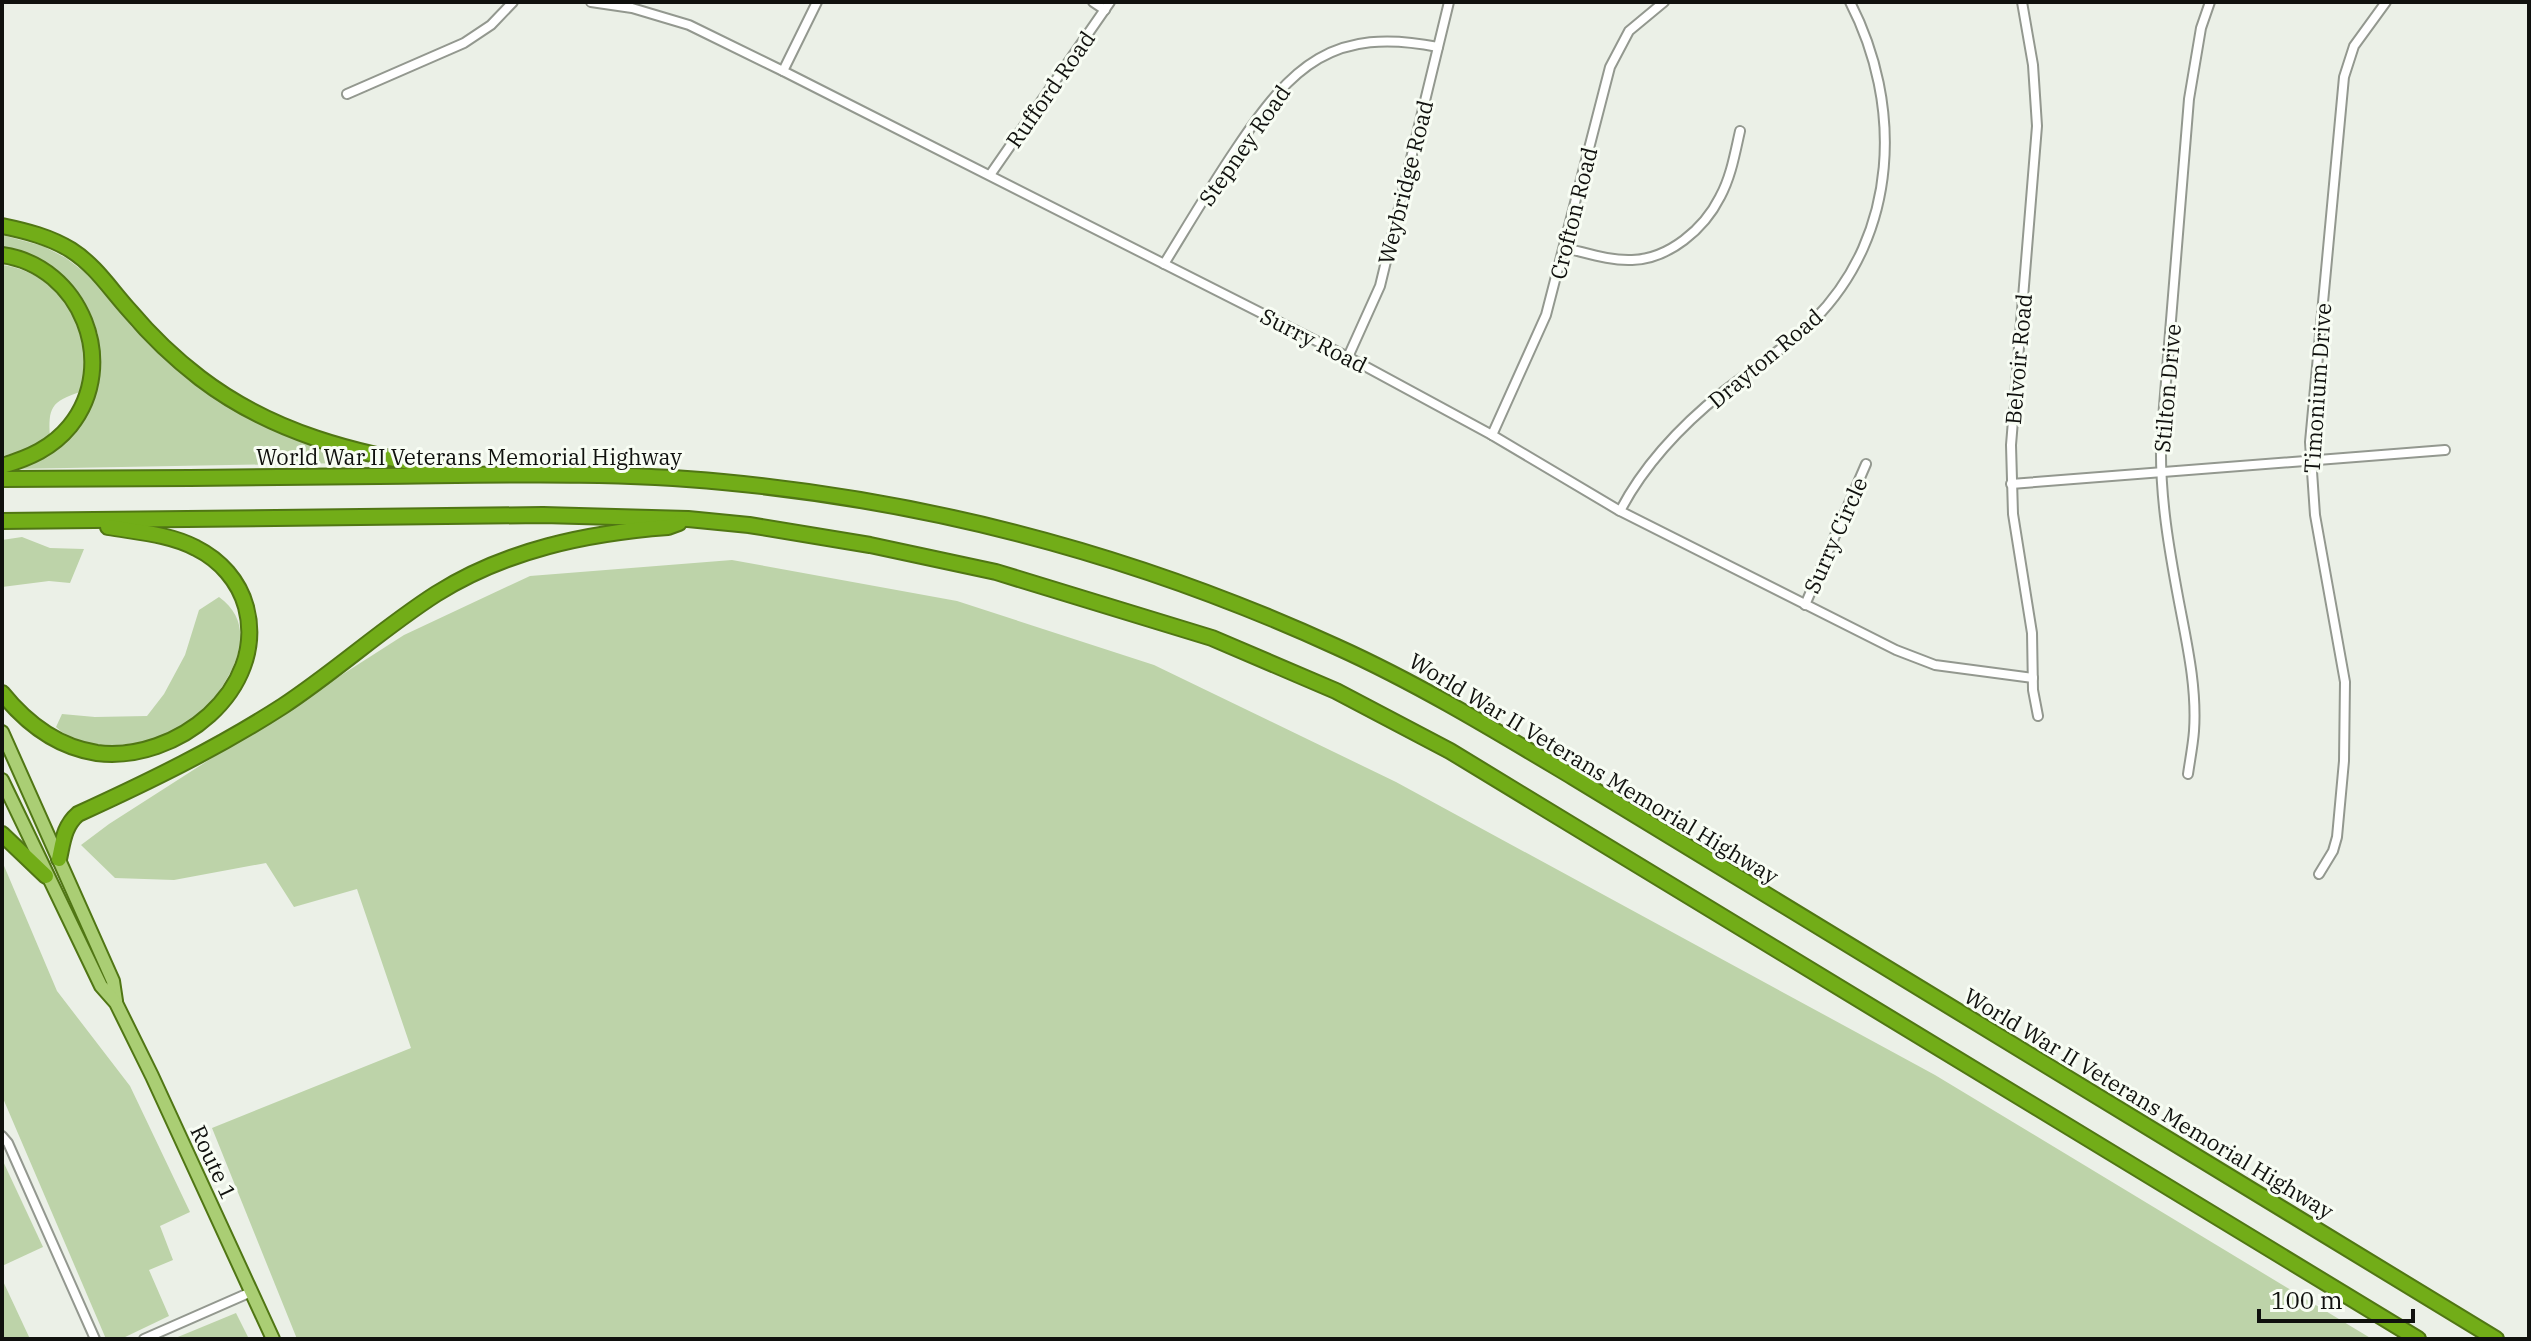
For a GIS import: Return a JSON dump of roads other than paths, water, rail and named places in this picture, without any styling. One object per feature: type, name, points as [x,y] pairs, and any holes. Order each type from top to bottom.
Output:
[{"type":"highway","points":[[2,226],[46,238],[77,254],[100,274],[146,330],[177,359],[201,379],[254,412],[347,450],[484,475]]},
{"type":"highway","points":[[2,255],[43,270],[66,289],[76,302],[89,332],[93,368],[87,397],[64,434],[41,452],[2,466]]},
{"type":"highway","name":"World War II Veterans Memorial Highway","points":[[2,479],[484,475],[683,479],[825,494],[906,508],[1074,548],[1193,587],[1393,673],[1521,746],[2496,1339]]},
{"type":"highway","points":[[2,521],[543,515],[688,519],[749,525],[870,545],[996,572],[1212,638],[1336,691],[1440,745],[2418,1339]]},
{"type":"highway","points":[[59,859],[65,831],[78,814],[227,740],[321,680],[410,612],[456,583],[488,567],[548,546],[622,531],[668,527],[688,519]]},
{"type":"highway","points":[[2,693],[30,724],[62,743],[98,753],[132,752],[171,740],[206,718],[232,690],[247,660],[250,632],[245,602],[229,574],[208,555],[180,541],[72,521]]},
{"type":"highway","points":[[2,834],[46,876]]},
{"type":"main road","name":"Route 1","points":[[2,732],[113,981],[116,1003]]},
{"type":"main road","name":"Route 1","points":[[2,780],[101,986],[116,1003],[273,1339]]},
{"type":"street","points":[[347,94],[464,43],[491,25],[513,2]]},
{"type":"street","name":"Surry Road","points":[[591,2],[633,5],[689,25],[783,71],[1348,357],[1492,435],[1620,511],[1896,650],[1935,665],[2033,678]]},
{"type":"street","points":[[783,71],[817,2]]},
{"type":"street","points":[[1093,2],[1107,6]]},
{"type":"street","name":"Weybridge Road","points":[[1348,357],[1380,286],[1449,2]]},
{"type":"street","name":"Crofton Road","points":[[1492,435],[1546,315],[1610,67],[1629,31],[1664,2]]},
{"type":"street","name":"Drayton Road","points":[[1620,511],[1639,479],[1684,427],[1711,402],[1784,347],[1829,304],[1866,243],[1878,208],[1885,171],[1885,127],[1877,71],[1862,25],[1850,2]]},
{"type":"street","name":"Belvoir Road","points":[[2022,2],[2033,65],[2037,126],[2011,445],[2011,484],[2032,633],[2038,716]]},
{"type":"street","name":"Stilton Drive","points":[[2188,774],[2194,730],[2193,694],[2168,543],[2160,471],[2189,99],[2201,28],[2210,2]]},
{"type":"street","name":"Timonium Drive","points":[[2319,874],[2337,837],[2347,717],[2341,648],[2315,515],[2310,460],[2344,77],[2354,46],[2386,2]]},
{"type":"street","name":"Rufford Road","points":[[990,175],[1107,6]]},
{"type":"street","name":"Stepney Road","points":[[1164,264],[1242,140],[1278,90],[1297,73],[1321,57],[1371,41],[1407,41],[1438,47]]},
{"type":"street","points":[[1565,248],[1630,260],[1655,256],[1683,241],[1699,228],[1720,197],[1740,131]]},
{"type":"street","points":[[2011,484],[2445,450]]},
{"type":"street","name":"Surry Circle","points":[[1805,605],[1866,464]]},
{"type":"street","points":[[2,1136],[8,1143],[95,1339]]},
{"type":"street","points":[[144,1339],[251,1292]]}]
